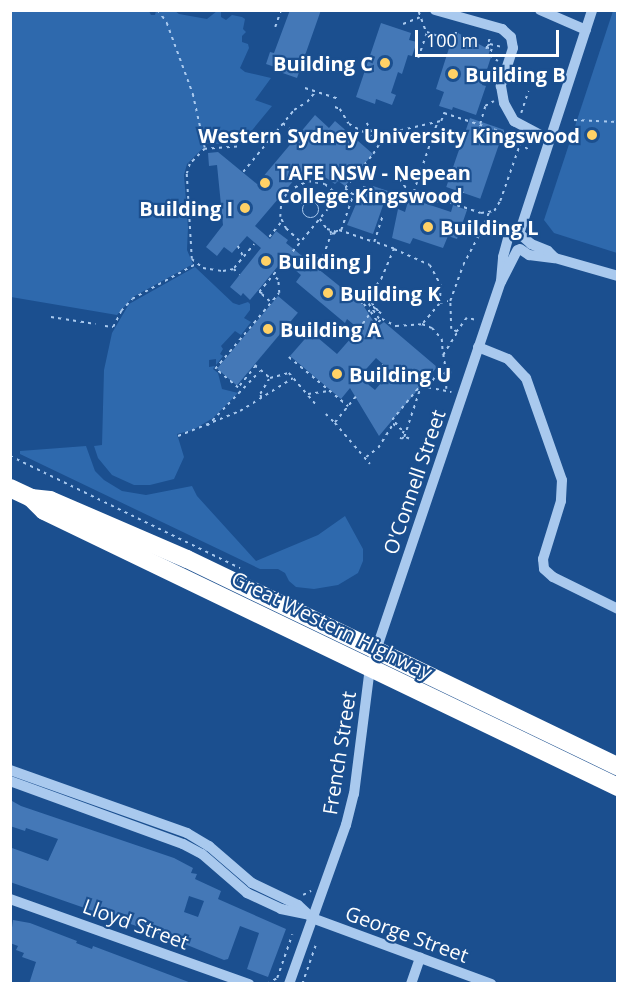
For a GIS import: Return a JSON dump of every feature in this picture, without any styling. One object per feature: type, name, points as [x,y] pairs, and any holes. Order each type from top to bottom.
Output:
[{"type":"highway","name":"Great Western Highway","points":[[10,488],[31,498],[50,500],[187,559],[618,787]]},
{"type":"highway","name":"Great Western Highway","points":[[373,659],[618,766]]},
{"type":"street","points":[[435,10],[502,29],[511,37],[513,48],[501,86],[504,103],[514,121],[549,140]]},
{"type":"street","points":[[540,10],[586,30]]},
{"type":"street","points":[[519,250],[525,244],[521,236],[549,140],[592,10]]},
{"type":"street","points":[[555,258],[544,259],[510,248],[507,242],[511,235],[521,236],[555,258],[618,276]]},
{"type":"street","name":"O'Connell Street","points":[[501,282],[501,267],[507,242]]},
{"type":"street","name":"O'Connell Street","points":[[373,659],[501,282],[519,250]]},
{"type":"street","points":[[478,347],[508,359],[526,378],[562,480],[561,501],[543,559],[544,569],[553,578],[618,609]]},
{"type":"street","name":"French Street","points":[[289,984],[308,916],[346,825],[354,794],[373,659]]},
{"type":"street","points":[[10,770],[187,833],[209,846],[252,883],[298,905],[308,916]]},
{"type":"street","points":[[10,781],[183,844],[202,854],[227,878],[254,897],[281,909],[308,916]]},
{"type":"street","name":"Lloyd Street","points":[[10,899],[249,984]]},
{"type":"street","name":"George Street","points":[[308,916],[490,984]]},
{"type":"street","points":[[411,984],[420,958]]},
{"type":"path","points":[[158,10],[166,23],[194,94],[205,149]]},
{"type":"path","points":[[275,27],[281,10]]},
{"type":"path","points":[[418,58],[427,32],[420,12]]},
{"type":"path","points":[[403,24],[421,16]]},
{"type":"path","points":[[427,32],[446,39],[455,35],[459,21]]},
{"type":"path","points":[[486,48],[492,30]]},
{"type":"path","points":[[486,48],[490,44],[508,49]]},
{"type":"path","points":[[486,48],[492,49],[490,55],[504,65]]},
{"type":"path","points":[[486,73],[499,77]]},
{"type":"path","points":[[305,88],[338,99]]},
{"type":"path","points":[[243,172],[294,110],[307,102],[315,92]]},
{"type":"path","points":[[520,120],[528,92]]},
{"type":"path","points":[[479,124],[485,106],[497,100]]},
{"type":"path","points":[[335,107],[340,109],[349,124],[381,141]]},
{"type":"path","points":[[272,303],[259,292],[381,141],[393,132],[441,121],[445,108]]},
{"type":"path","points":[[444,112],[505,133],[531,151]]},
{"type":"path","points":[[574,120],[618,122]]},
{"type":"path","points":[[411,199],[437,122]]},
{"type":"path","points":[[283,123],[297,135]]},
{"type":"path","points":[[367,123],[373,136]]},
{"type":"path","points":[[512,138],[517,130]]},
{"type":"path","points":[[457,333],[451,329],[449,321],[450,301],[463,265],[483,230],[489,212],[500,201],[520,144]]},
{"type":"path","points":[[237,147],[205,149],[190,164],[187,174],[191,228],[189,250],[196,264],[210,270],[234,269],[240,274]]},
{"type":"path","points":[[400,178],[405,190],[481,213],[489,212]]},
{"type":"path","points":[[269,237],[281,222],[281,203],[288,191],[301,183],[317,182],[338,195]]},
{"type":"path","points":[[341,231],[353,195],[363,187],[372,190]]},
{"type":"path","points":[[344,188],[353,195]]},
{"type":"path","points":[[288,191],[306,205],[315,204],[319,208],[319,216],[332,234]]},
{"type":"path","points":[[458,206],[463,192]]},
{"type":"path","points":[[306,205],[304,213],[307,217],[319,216]]},
{"type":"path","points":[[374,242],[382,217]]},
{"type":"path","points":[[281,222],[300,241]]},
{"type":"path","points":[[330,231],[341,231],[374,242],[430,265],[441,286],[440,303],[422,324]]},
{"type":"path","points":[[312,263],[316,257],[320,260],[323,256],[335,232]]},
{"type":"path","points":[[234,269],[254,244]]},
{"type":"path","points":[[238,246],[244,256]]},
{"type":"path","points":[[394,249],[381,279],[362,303],[379,321],[396,326],[422,324],[432,328],[442,339],[446,391]]},
{"type":"path","points":[[105,326],[113,327],[121,311],[132,299],[196,264]]},
{"type":"path","points":[[270,378],[255,366],[238,388],[215,369],[279,293],[278,280],[273,275]]},
{"type":"path","points":[[367,297],[381,315],[369,304],[381,326]]},
{"type":"path","points":[[440,303],[450,301]]},
{"type":"path","points":[[358,330],[371,312]]},
{"type":"path","points":[[51,317],[95,324]]},
{"type":"path","points":[[443,356],[467,318],[474,320]]},
{"type":"path","points":[[289,357],[348,407]]},
{"type":"path","points":[[368,384],[383,364]]},
{"type":"path","points":[[206,427],[261,370]]},
{"type":"path","points":[[429,387],[438,371],[440,381],[446,372]]},
{"type":"path","points":[[446,372],[452,373]]},
{"type":"path","points":[[261,399],[260,394],[270,378],[289,373],[318,407]]},
{"type":"path","points":[[178,436],[206,427],[261,399],[293,378]]},
{"type":"path","points":[[404,437],[421,386],[419,382]]},
{"type":"path","points":[[421,386],[451,392]]},
{"type":"path","points":[[396,426],[398,423],[392,420],[421,386]]},
{"type":"path","points":[[308,395],[329,391]]},
{"type":"path","points":[[335,423],[356,397]]},
{"type":"path","points":[[326,414],[370,464]]},
{"type":"path","points":[[365,458],[378,448],[393,424],[404,431],[401,439],[404,437],[410,439]]},
{"type":"path","points":[[10,456],[204,549],[246,572]]},
{"type":"path","points":[[297,894],[307,894],[312,888]]},
{"type":"path","points":[[267,984],[277,978],[292,935]]},
{"type":"path","points":[[302,984],[316,944]]},
{"type":"shaded area","points":[[11,11],[149,11],[151,15],[155,15],[156,11],[175,11],[179,14],[207,19],[217,11],[221,11],[221,17],[226,20],[232,15],[245,19],[243,29],[246,32],[242,36],[242,42],[248,44],[249,48],[240,68],[245,72],[271,78],[255,100],[272,106],[244,140],[236,144],[203,144],[203,148],[187,164],[184,175],[188,227],[187,250],[193,264],[133,297],[117,315],[11,297]]},
{"type":"shaded area","name":"Western Sydney University Kingswood","points":[[613,11],[618,11],[617,253],[554,233],[544,220]]},
{"type":"shaded area","points":[[195,267],[233,303],[239,305],[248,302],[250,304],[250,310],[244,318],[251,322],[241,335],[235,331],[221,346],[223,349],[220,354],[223,356],[216,365],[216,359],[209,360],[209,367],[215,366],[213,369],[218,373],[222,389],[238,393],[213,418],[193,430],[177,434],[184,457],[174,479],[150,485],[134,485],[112,475],[98,458],[94,446],[102,445],[104,370],[112,333],[129,304]]},
{"type":"shaded area","points":[[86,446],[95,471],[104,480],[122,491],[146,495],[192,486],[197,496],[256,561],[318,535],[345,516],[363,549],[363,561],[358,573],[338,585],[314,589],[296,587],[285,573],[278,569],[260,569],[20,454],[20,451]]},
{"type":"building","points":[[290,10],[321,10],[297,78],[274,70],[275,67],[266,64],[270,52],[274,53]]},
{"type":"building","name":"Building C","points":[[381,23],[411,33],[409,40],[417,42],[412,56],[408,55],[402,74],[398,72],[391,93],[396,95],[392,105],[376,99],[375,104],[356,97]]},
{"type":"building","name":"Building B","points":[[458,33],[490,50],[488,56],[491,57],[482,85],[486,86],[476,115],[453,107],[452,110],[439,106],[444,92],[436,89],[450,45],[454,46]]},
{"type":"building","points":[[315,115],[329,128],[335,121],[373,154],[345,186],[338,181],[335,184],[316,171],[309,179],[301,172],[255,226],[270,239],[276,231],[288,240],[286,243],[363,305],[377,327],[384,322],[437,367],[379,436],[350,388],[341,399],[290,356],[311,332],[337,354],[359,329],[347,319],[345,323],[296,282],[301,275],[283,260],[250,300],[243,293],[241,296],[230,287],[261,248],[247,236],[232,253],[224,247],[217,256],[206,247],[223,225],[217,165],[209,166],[208,153],[218,152],[257,184]],"holes":[[[376,358],[391,371],[375,390],[359,377]]]},
{"type":"building","points":[[470,118],[504,130],[480,199],[446,187]]},
{"type":"building","points":[[373,186],[388,191],[373,234],[347,225],[362,190],[371,193]]},
{"type":"building","name":"Building L","points":[[409,198],[451,212],[453,205],[467,210],[457,239],[448,236],[443,248],[413,238],[410,244],[392,238],[398,209],[405,212]]},
{"type":"building","name":"Building A","points":[[278,296],[298,313],[237,385],[217,369]]},
{"type":"building","points":[[12,801],[174,858],[193,868],[191,873],[197,874],[195,879],[221,891],[218,899],[286,929],[268,977],[247,969],[259,933],[240,926],[228,959],[224,960],[165,936],[10,882],[12,848],[48,861],[58,839],[26,828],[25,831],[10,826]],"holes":[[[189,896],[204,901],[198,917],[184,912]]]},
{"type":"building","points":[[13,920],[30,923],[92,949],[93,946],[194,984],[29,984],[36,962],[22,957],[24,953],[16,950],[18,946],[10,943]]},
{"type":"place","name":"Building C","points":[[385,63]]},
{"type":"place","name":"Building B","points":[[453,74]]},
{"type":"place","name":"Western Sydney University Kingswood","points":[[592,135]]},
{"type":"place","name":"TAFE NSW - Nepean College Kingswood","points":[[265,183]]},
{"type":"place","name":"Building I","points":[[245,208]]},
{"type":"place","name":"Building L","points":[[428,227]]},
{"type":"place","name":"Building J","points":[[266,261]]},
{"type":"place","name":"Building K","points":[[328,293]]},
{"type":"place","name":"Building A","points":[[268,329]]},
{"type":"place","name":"Building U","points":[[337,374]]}]
